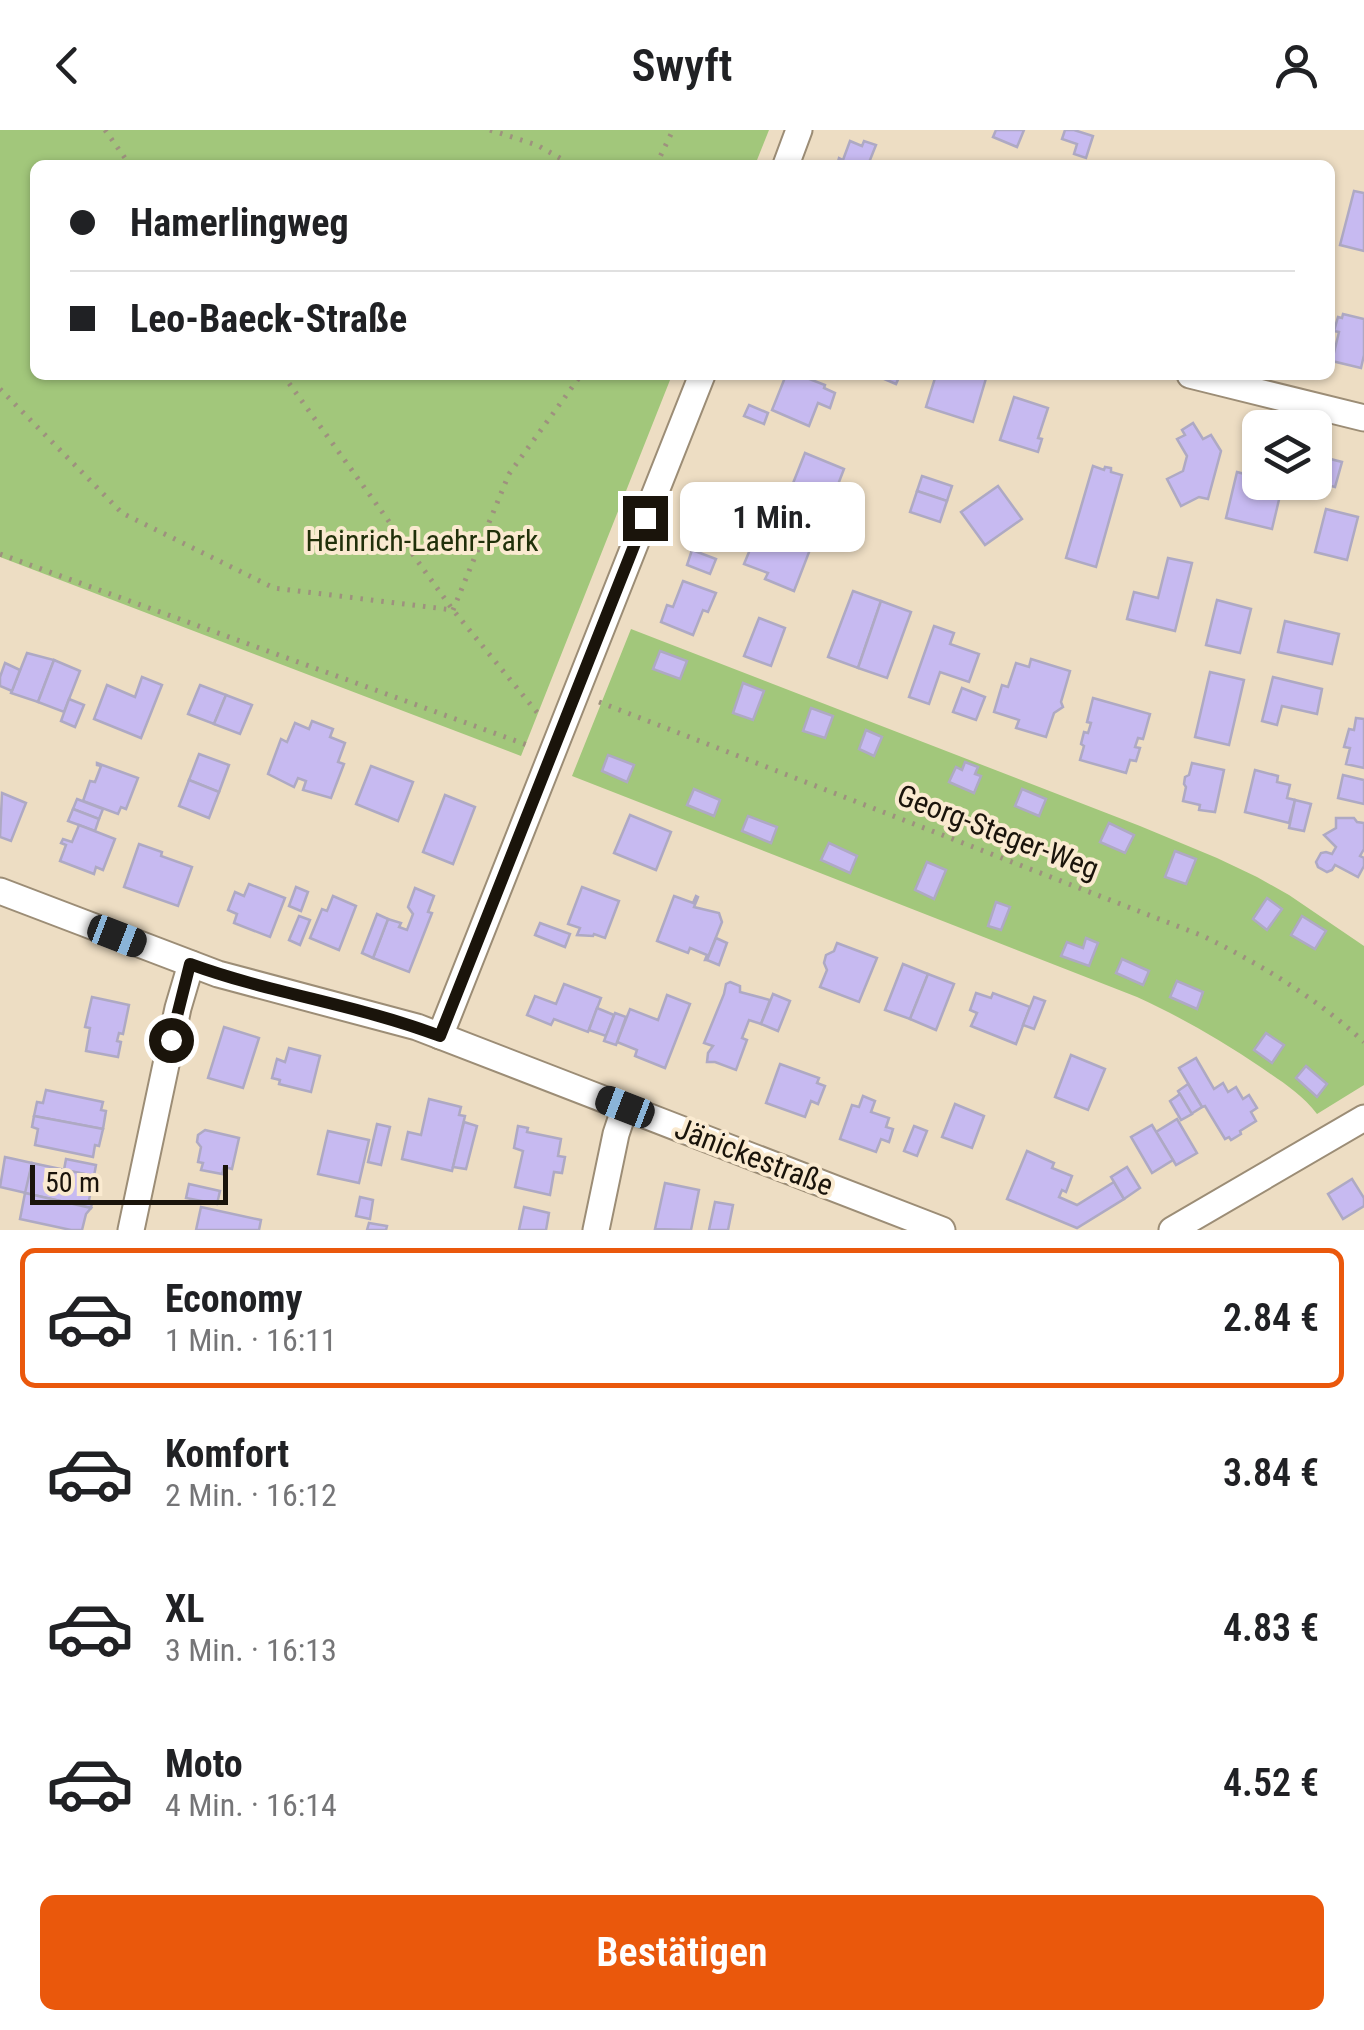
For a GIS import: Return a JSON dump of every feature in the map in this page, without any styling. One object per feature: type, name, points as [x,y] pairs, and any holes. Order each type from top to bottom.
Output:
[{"type":"street","points":[[788,160],[799,130]]},
{"type":"street","points":[[440,1036],[700,380]]},
{"type":"street","points":[[1210,380],[1364,418]]},
{"type":"street","name":"Jänickestraße","points":[[0,891],[230,978],[440,1036],[942,1230]]},
{"type":"street","points":[[131,1230],[190,964]]},
{"type":"street","points":[[596,1230],[625,1107]]},
{"type":"street","points":[[1172,1230],[1364,1118]]},
{"type":"path","points":[[105,130],[126,160]]},
{"type":"path","points":[[490,130],[537,145],[563,160]]},
{"type":"path","points":[[658,160],[673,130]]},
{"type":"path","points":[[286,380],[453,610],[542,719]]},
{"type":"path","points":[[453,610],[509,474],[577,380]]},
{"type":"path","points":[[0,388],[122,513],[274,588],[453,610]]},
{"type":"path","points":[[0,554],[551,754]]},
{"type":"path","name":"Georg-Steger-Weg","points":[[596,701],[1204,936],[1283,980],[1364,1042]]},
{"type":"green space","name":"Heinrich-Laehr-Park","points":[[0,130],[769,130],[757,160],[30,160],[30,380],[670,380],[521,756],[0,557]]},
{"type":"green space","points":[[631,629],[1140,826],[1217,858],[1289,895],[1364,946],[1364,1085],[1317,1114],[1305,1100],[1247,1058],[1137,997],[572,776]]},
{"type":"building","points":[[996,130],[1024,130],[1017,147],[993,137]]},
{"type":"building","points":[[1065,130],[1093,136],[1086,158],[1074,154],[1077,144],[1062,139]]},
{"type":"building","points":[[850,141],[862,146],[864,141],[876,145],[870,160],[843,160]]},
{"type":"building","points":[[1354,191],[1364,193],[1364,251],[1340,245]]},
{"type":"building","points":[[1343,314],[1364,319],[1361,368],[1335,362],[1339,332],[1335,328],[1338,317]]},
{"type":"building","points":[[784,380],[812,380],[835,393],[830,408],[818,403],[809,426],[772,410]]},
{"type":"building","points":[[934,380],[986,380],[973,422],[926,407]]},
{"type":"building","points":[[1014,397],[1048,408],[1038,438],[1042,439],[1038,452],[1000,440]]},
{"type":"building","points":[[749,405],[768,413],[764,424],[744,416]]},
{"type":"building","points":[[1193,423],[1203,439],[1211,435],[1221,451],[1208,499],[1199,497],[1181,506],[1167,479],[1183,471],[1187,456],[1177,439]]},
{"type":"building","points":[[805,453],[844,469],[824,521],[784,506]]},
{"type":"building","points":[[1332,459],[1342,462],[1335,487],[1332,486]]},
{"type":"building","points":[[1093,466],[1111,468],[1111,472],[1122,475],[1096,567],[1066,558]]},
{"type":"building","points":[[1237,472],[1242,473],[1242,500],[1279,500],[1272,529],[1226,518]]},
{"type":"building","points":[[922,476],[952,486],[947,501],[917,491]]},
{"type":"building","points":[[998,486],[1022,519],[985,545],[961,512]]},
{"type":"building","points":[[917,491],[947,501],[940,522],[910,512]]},
{"type":"building","points":[[1326,509],[1358,517],[1347,560],[1315,552]]},
{"type":"building","points":[[773,532],[811,547],[794,591],[765,579],[768,573],[744,564],[754,540],[768,546]]},
{"type":"building","points":[[692,550],[716,559],[710,574],[687,565]]},
{"type":"building","points":[[1168,558],[1192,563],[1175,631],[1127,619],[1134,592],[1158,598]]},
{"type":"building","points":[[683,581],[716,593],[708,612],[703,610],[693,635],[661,622],[667,605],[673,607]]},
{"type":"building","points":[[853,591],[881,601],[858,668],[828,657]]},
{"type":"building","points":[[1217,600],[1251,609],[1240,653],[1206,645]]},
{"type":"building","points":[[881,601],[911,612],[887,678],[858,668]]},
{"type":"building","points":[[759,618],[785,628],[771,666],[744,656]]},
{"type":"building","points":[[1285,621],[1339,634],[1332,664],[1278,652]]},
{"type":"building","points":[[934,626],[954,633],[950,644],[979,654],[969,682],[940,672],[929,704],[909,697]]},
{"type":"building","points":[[660,651],[687,661],[680,679],[653,669]]},
{"type":"building","points":[[27,653],[54,660],[38,702],[11,693]]},
{"type":"building","points":[[1031,659],[1070,671],[1063,707],[1054,713],[1046,737],[1016,728],[1019,720],[994,712],[1002,685],[1008,687],[1016,663],[1029,667]]},
{"type":"building","points":[[54,660],[80,671],[64,712],[38,702]]},
{"type":"building","points":[[5,663],[20,670],[12,691],[0,686]]},
{"type":"building","points":[[1210,672],[1244,680],[1229,745],[1195,737]]},
{"type":"building","points":[[142,677],[162,685],[141,738],[94,719],[107,685],[135,697]]},
{"type":"building","points":[[1273,677],[1322,689],[1317,714],[1282,706],[1277,725],[1262,721]]},
{"type":"building","points":[[743,683],[764,691],[753,720],[733,713]]},
{"type":"building","points":[[200,685],[226,695],[214,724],[188,714]]},
{"type":"building","points":[[962,688],[985,697],[976,720],[953,712]]},
{"type":"building","points":[[226,695],[252,705],[240,734],[214,724]]},
{"type":"building","points":[[1093,698],[1150,714],[1143,739],[1138,738],[1135,747],[1140,748],[1136,761],[1130,760],[1126,773],[1080,760],[1084,732],[1088,733],[1091,723],[1087,722]]},
{"type":"building","points":[[69,699],[84,705],[75,727],[61,721]]},
{"type":"building","points":[[811,708],[833,716],[825,738],[803,731]]},
{"type":"building","points":[[1356,718],[1364,719],[1364,768],[1346,764],[1350,748],[1344,747]]},
{"type":"building","points":[[312,721],[333,729],[330,737],[345,743],[338,762],[344,764],[331,798],[303,790],[306,781],[298,778],[294,787],[268,774],[281,739],[287,742],[295,723],[309,729]]},
{"type":"building","points":[[866,730],[882,737],[874,756],[859,749]]},
{"type":"building","points":[[199,754],[229,765],[219,792],[189,780]]},
{"type":"building","points":[[608,755],[634,765],[627,782],[602,771]]},
{"type":"building","points":[[965,762],[978,767],[975,774],[981,776],[974,793],[949,782],[956,767],[962,770]]},
{"type":"building","points":[[97,763],[138,778],[126,809],[121,807],[118,814],[83,801],[101,766]]},
{"type":"building","points":[[1192,763],[1224,770],[1215,812],[1199,810],[1200,805],[1183,801],[1185,777]]},
{"type":"building","points":[[371,766],[413,782],[398,821],[356,804]]},
{"type":"building","points":[[1255,770],[1278,776],[1277,782],[1290,785],[1287,798],[1295,800],[1289,823],[1245,812]]},
{"type":"building","points":[[1343,775],[1364,780],[1364,804],[1338,798]]},
{"type":"building","points":[[189,780],[219,792],[209,818],[179,806]]},
{"type":"building","points":[[694,789],[720,800],[714,816],[687,805]]},
{"type":"building","points":[[1022,789],[1046,799],[1039,816],[1015,806]]},
{"type":"building","points":[[2,793],[26,803],[11,841],[0,837]]},
{"type":"building","points":[[445,795],[475,807],[453,864],[423,852]]},
{"type":"building","points":[[77,799],[103,809],[99,819],[73,809]]},
{"type":"building","points":[[1295,800],[1311,804],[1304,831],[1289,828]]},
{"type":"building","points":[[73,809],[99,819],[95,831],[68,821]]},
{"type":"building","points":[[630,815],[671,832],[656,870],[614,853]]},
{"type":"building","points":[[748,816],[777,827],[771,843],[742,831]]},
{"type":"building","points":[[1336,818],[1354,818],[1364,823],[1364,849],[1360,856],[1364,866],[1358,877],[1335,865],[1327,872],[1316,862],[1321,853],[1332,854],[1336,847],[1324,835],[1336,828]]},
{"type":"building","points":[[1109,823],[1134,835],[1125,853],[1100,842]]},
{"type":"building","points":[[79,825],[115,839],[103,870],[96,867],[94,874],[60,861],[66,845],[61,843],[63,839],[72,842]]},
{"type":"building","points":[[829,843],[857,856],[850,873],[821,860]]},
{"type":"building","points":[[139,844],[192,867],[178,906],[124,887]]},
{"type":"building","points":[[1175,851],[1196,859],[1186,884],[1165,877]]},
{"type":"building","points":[[927,862],[946,870],[934,899],[915,890]]},
{"type":"building","points":[[249,884],[285,898],[270,937],[234,923],[237,914],[228,910],[235,892],[244,896]]},
{"type":"building","points":[[296,887],[308,892],[301,911],[289,906]]},
{"type":"building","points":[[582,887],[619,901],[605,938],[577,935],[580,928],[568,924]]},
{"type":"building","points":[[415,888],[434,896],[428,912],[432,913],[409,972],[373,958],[388,919],[401,923],[399,927],[407,930],[413,914],[408,907]]},
{"type":"building","points":[[333,896],[356,906],[339,950],[310,938],[322,909],[327,911]]},
{"type":"building","points":[[674,896],[693,903],[696,896],[694,907],[719,913],[722,922],[707,960],[707,955],[690,948],[688,953],[657,941]]},
{"type":"building","points":[[1267,898],[1282,909],[1267,930],[1253,919]]},
{"type":"building","points":[[996,902],[1010,907],[1001,930],[988,926]]},
{"type":"building","points":[[377,914],[388,919],[373,958],[362,953]]},
{"type":"building","points":[[299,916],[310,920],[300,945],[289,940]]},
{"type":"building","points":[[1302,916],[1326,931],[1315,949],[1291,935]]},
{"type":"building","points":[[540,923],[570,934],[565,947],[535,935]]},
{"type":"building","points":[[716,938],[727,943],[719,965],[707,960]]},
{"type":"building","points":[[1086,938],[1098,943],[1089,966],[1061,956],[1067,942],[1083,948]]},
{"type":"building","points":[[837,943],[877,958],[859,1002],[820,987],[827,970],[826,955],[834,951]]},
{"type":"building","points":[[1122,959],[1149,971],[1143,985],[1116,973]]},
{"type":"building","points":[[903,964],[928,974],[910,1019],[885,1010]]},
{"type":"building","points":[[928,974],[954,984],[936,1030],[910,1019]]},
{"type":"building","points":[[1177,981],[1203,992],[1197,1009],[1170,997]]},
{"type":"building","points":[[730,982],[740,986],[740,992],[770,1000],[761,1024],[749,1020],[742,1038],[747,1040],[736,1070],[707,1062],[713,1046],[704,1043]]},
{"type":"building","points":[[564,984],[601,998],[588,1032],[554,1019],[551,1025],[527,1015],[535,996],[556,1004]]},
{"type":"building","points":[[976,993],[991,998],[993,993],[1030,1007],[1016,1044],[971,1026],[977,1013],[970,1010]]},
{"type":"building","points":[[773,994],[790,1001],[778,1031],[761,1024]]},
{"type":"building","points":[[667,995],[690,1004],[665,1068],[635,1056],[637,1050],[617,1042],[630,1009],[658,1020]]},
{"type":"building","points":[[92,997],[129,1005],[123,1034],[119,1033],[117,1041],[121,1042],[118,1057],[86,1051],[90,1028],[85,1027]]},
{"type":"building","points":[[1034,997],[1045,1001],[1034,1029],[1023,1025]]},
{"type":"building","points":[[597,1008],[614,1015],[606,1036],[589,1030]]},
{"type":"building","points":[[615,1013],[626,1017],[616,1045],[604,1041]]},
{"type":"building","points":[[224,1027],[259,1038],[243,1088],[208,1078]]},
{"type":"building","points":[[1266,1033],[1284,1045],[1272,1063],[1254,1050]]},
{"type":"building","points":[[289,1048],[320,1056],[311,1092],[279,1084],[280,1080],[272,1078],[277,1059],[285,1062]]},
{"type":"building","points":[[1071,1055],[1105,1069],[1088,1110],[1055,1097]]},
{"type":"building","points":[[1196,1058],[1214,1089],[1223,1083],[1228,1092],[1236,1087],[1243,1099],[1249,1095],[1257,1108],[1251,1112],[1256,1121],[1231,1140],[1225,1139],[1179,1068]]},
{"type":"building","points":[[780,1064],[819,1078],[817,1083],[825,1086],[818,1104],[811,1101],[805,1117],[766,1103]]},
{"type":"building","points":[[1306,1066],[1327,1084],[1317,1097],[1296,1078]]},
{"type":"building","points":[[1188,1084],[1202,1107],[1191,1114],[1178,1091]]},
{"type":"building","points":[[46,1090],[103,1102],[103,1129],[34,1116],[37,1102],[43,1103]]},
{"type":"building","points":[[1180,1094],[1192,1114],[1181,1120],[1170,1101]]},
{"type":"building","points":[[863,1096],[875,1101],[871,1112],[889,1118],[886,1127],[893,1129],[889,1142],[881,1139],[876,1152],[840,1139],[852,1105],[859,1107]]},
{"type":"building","points":[[429,1099],[461,1107],[459,1115],[465,1116],[452,1171],[402,1159],[408,1132],[421,1135]]},
{"type":"building","points":[[955,1104],[984,1116],[972,1148],[942,1137]]},
{"type":"building","points":[[34,1116],[103,1129],[93,1157],[35,1145],[38,1129],[32,1127]]},
{"type":"building","points":[[1177,1119],[1197,1153],[1176,1165],[1156,1132]]},
{"type":"building","points":[[464,1122],[477,1126],[466,1169],[453,1167]]},
{"type":"building","points":[[377,1124],[390,1127],[381,1165],[368,1162]]},
{"type":"building","points":[[1152,1125],[1173,1160],[1152,1173],[1131,1137]]},
{"type":"building","points":[[518,1126],[528,1128],[527,1132],[561,1139],[558,1156],[565,1157],[562,1173],[554,1172],[550,1195],[515,1187],[523,1151],[514,1148]]},
{"type":"building","points":[[914,1126],[927,1131],[917,1156],[904,1151]]},
{"type":"building","points":[[205,1130],[239,1138],[232,1169],[224,1167],[222,1174],[201,1170],[201,1147],[197,1142],[198,1135]]},
{"type":"building","points":[[328,1131],[369,1140],[359,1183],[318,1174]]},
{"type":"building","points":[[1027,1151],[1072,1176],[1066,1192],[1062,1190],[1059,1197],[1077,1205],[1114,1182],[1124,1199],[1077,1228],[1007,1199]]},
{"type":"building","points":[[5,1157],[32,1163],[26,1193],[0,1187]]},
{"type":"building","points":[[66,1159],[96,1165],[94,1176],[64,1170]]},
{"type":"building","points":[[32,1163],[94,1176],[91,1208],[25,1193]]},
{"type":"building","points":[[1127,1167],[1140,1188],[1124,1199],[1111,1177]]},
{"type":"building","points":[[1352,1179],[1364,1198],[1364,1206],[1343,1219],[1328,1194]]},
{"type":"building","points":[[665,1183],[699,1190],[691,1230],[655,1229]]},
{"type":"building","points":[[189,1184],[220,1191],[217,1204],[186,1198]]},
{"type":"building","points":[[25,1193],[91,1208],[82,1230],[20,1219]]},
{"type":"building","points":[[360,1197],[373,1200],[370,1219],[356,1216]]},
{"type":"building","points":[[715,1202],[733,1205],[728,1230],[709,1230]]},
{"type":"building","points":[[201,1207],[261,1220],[259,1230],[196,1230]]},
{"type":"building","points":[[524,1207],[549,1213],[546,1230],[519,1230]]},
{"type":"building","points":[[369,1223],[387,1226],[386,1230],[367,1230]]},
{"type":"route","points":[[171,1040],[190,964],[440,1036],[645,518]]}]
